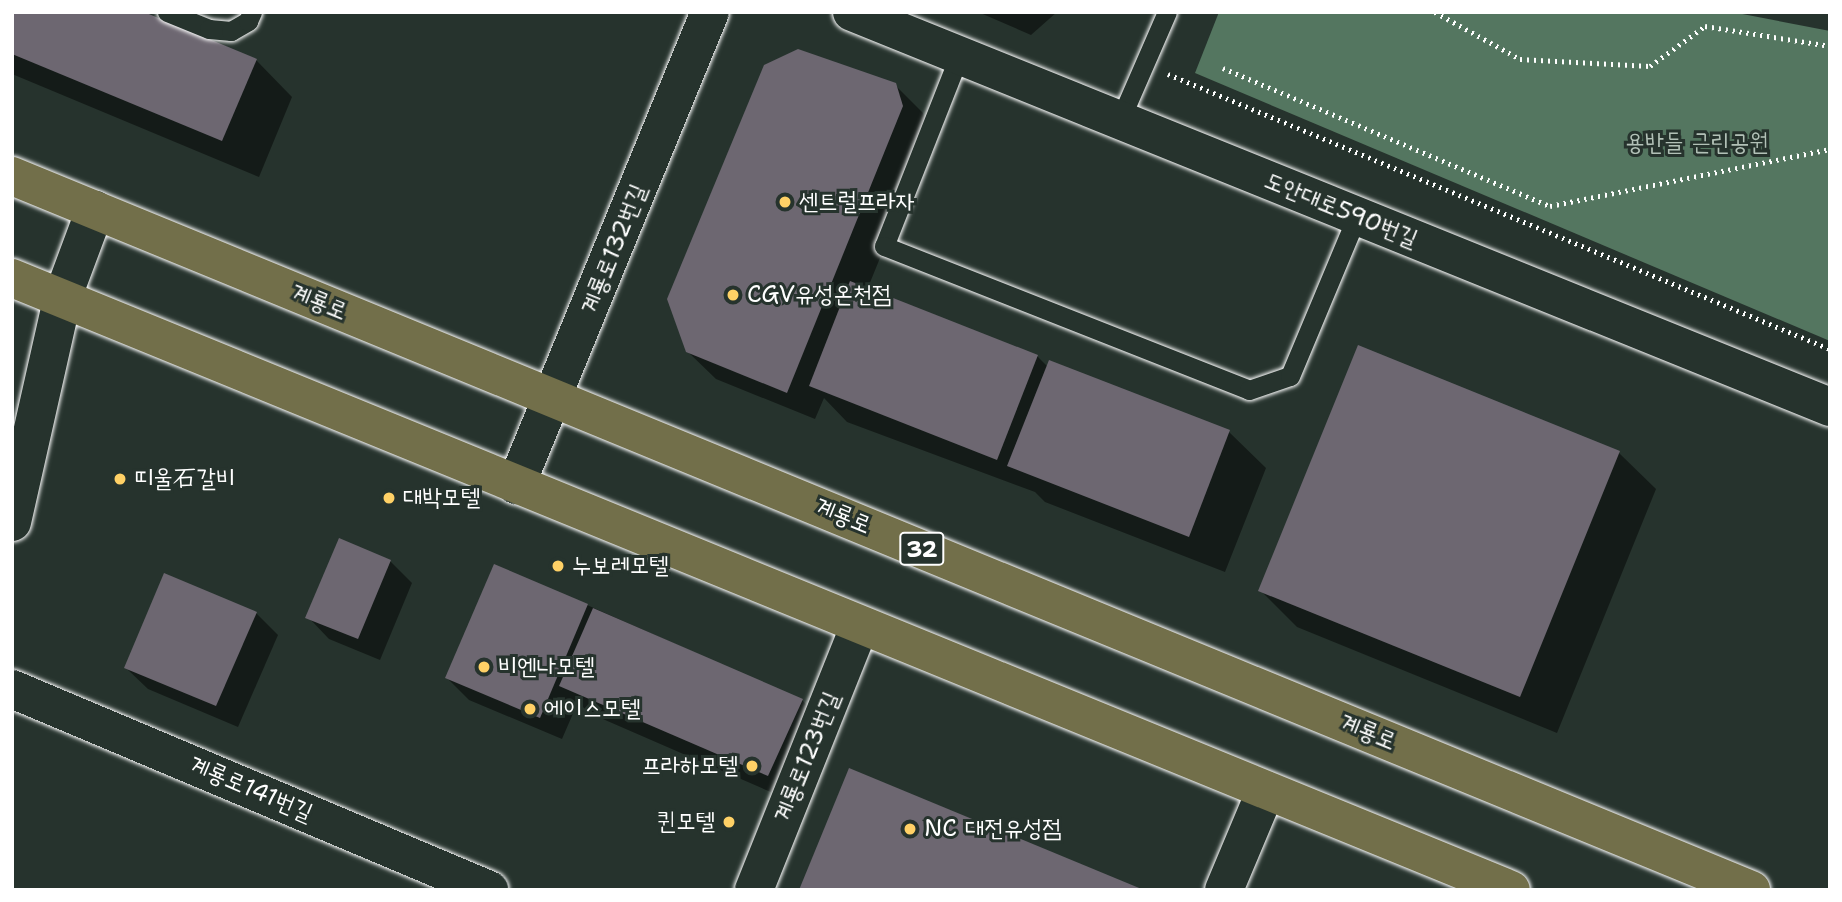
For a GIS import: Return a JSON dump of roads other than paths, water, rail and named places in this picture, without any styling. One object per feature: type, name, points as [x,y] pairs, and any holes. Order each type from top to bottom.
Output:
[{"type":"main road","name":"계룡로","points":[[12,176],[1752,889]]},
{"type":"main road","points":[[12,278],[63,296],[516,485],[1511,890]]},
{"type":"street","name":"계룡로132번길","points":[[516,485],[554,398],[710,12]]},
{"type":"street","name":"도안대로590번길","points":[[852,12],[1830,407]]},
{"type":"street","points":[[12,522],[63,296],[95,210]]},
{"type":"street","name":"계룡로123번길","points":[[754,890],[860,625]]},
{"type":"street","name":"계룡로141번길","points":[[12,689],[489,890]]},
{"type":"street","points":[[1224,890],[1266,790]]},
{"type":"lane","points":[[167,12],[209,29],[231,32],[248,21],[252,12]]},
{"type":"lane","points":[[1120,120],[1167,12]]},
{"type":"lane","points":[[959,56],[884,246],[1249,390],[1290,376],[1357,216]]},
{"type":"place","name":"센트럴프라자","points":[[785,202]]},
{"type":"place","name":"CGV유성온천점","points":[[733,295]]},
{"type":"place","name":"띠울石갈비","points":[[120,479]]},
{"type":"place","name":"대박모텔","points":[[389,498]]},
{"type":"place","name":"누보레모텔","points":[[558,566]]},
{"type":"place","name":"비엔나모텔","points":[[484,667]]},
{"type":"place","name":"에이스모텔","points":[[530,709]]},
{"type":"place","name":"프라하모텔","points":[[752,766]]},
{"type":"place","name":"퀸모텔","points":[[729,822]]},
{"type":"place","name":"NC 대전유성점","points":[[910,829]]},
{"type":"park label","name":"용반들 근린공원","points":[[1697,143]]}]
